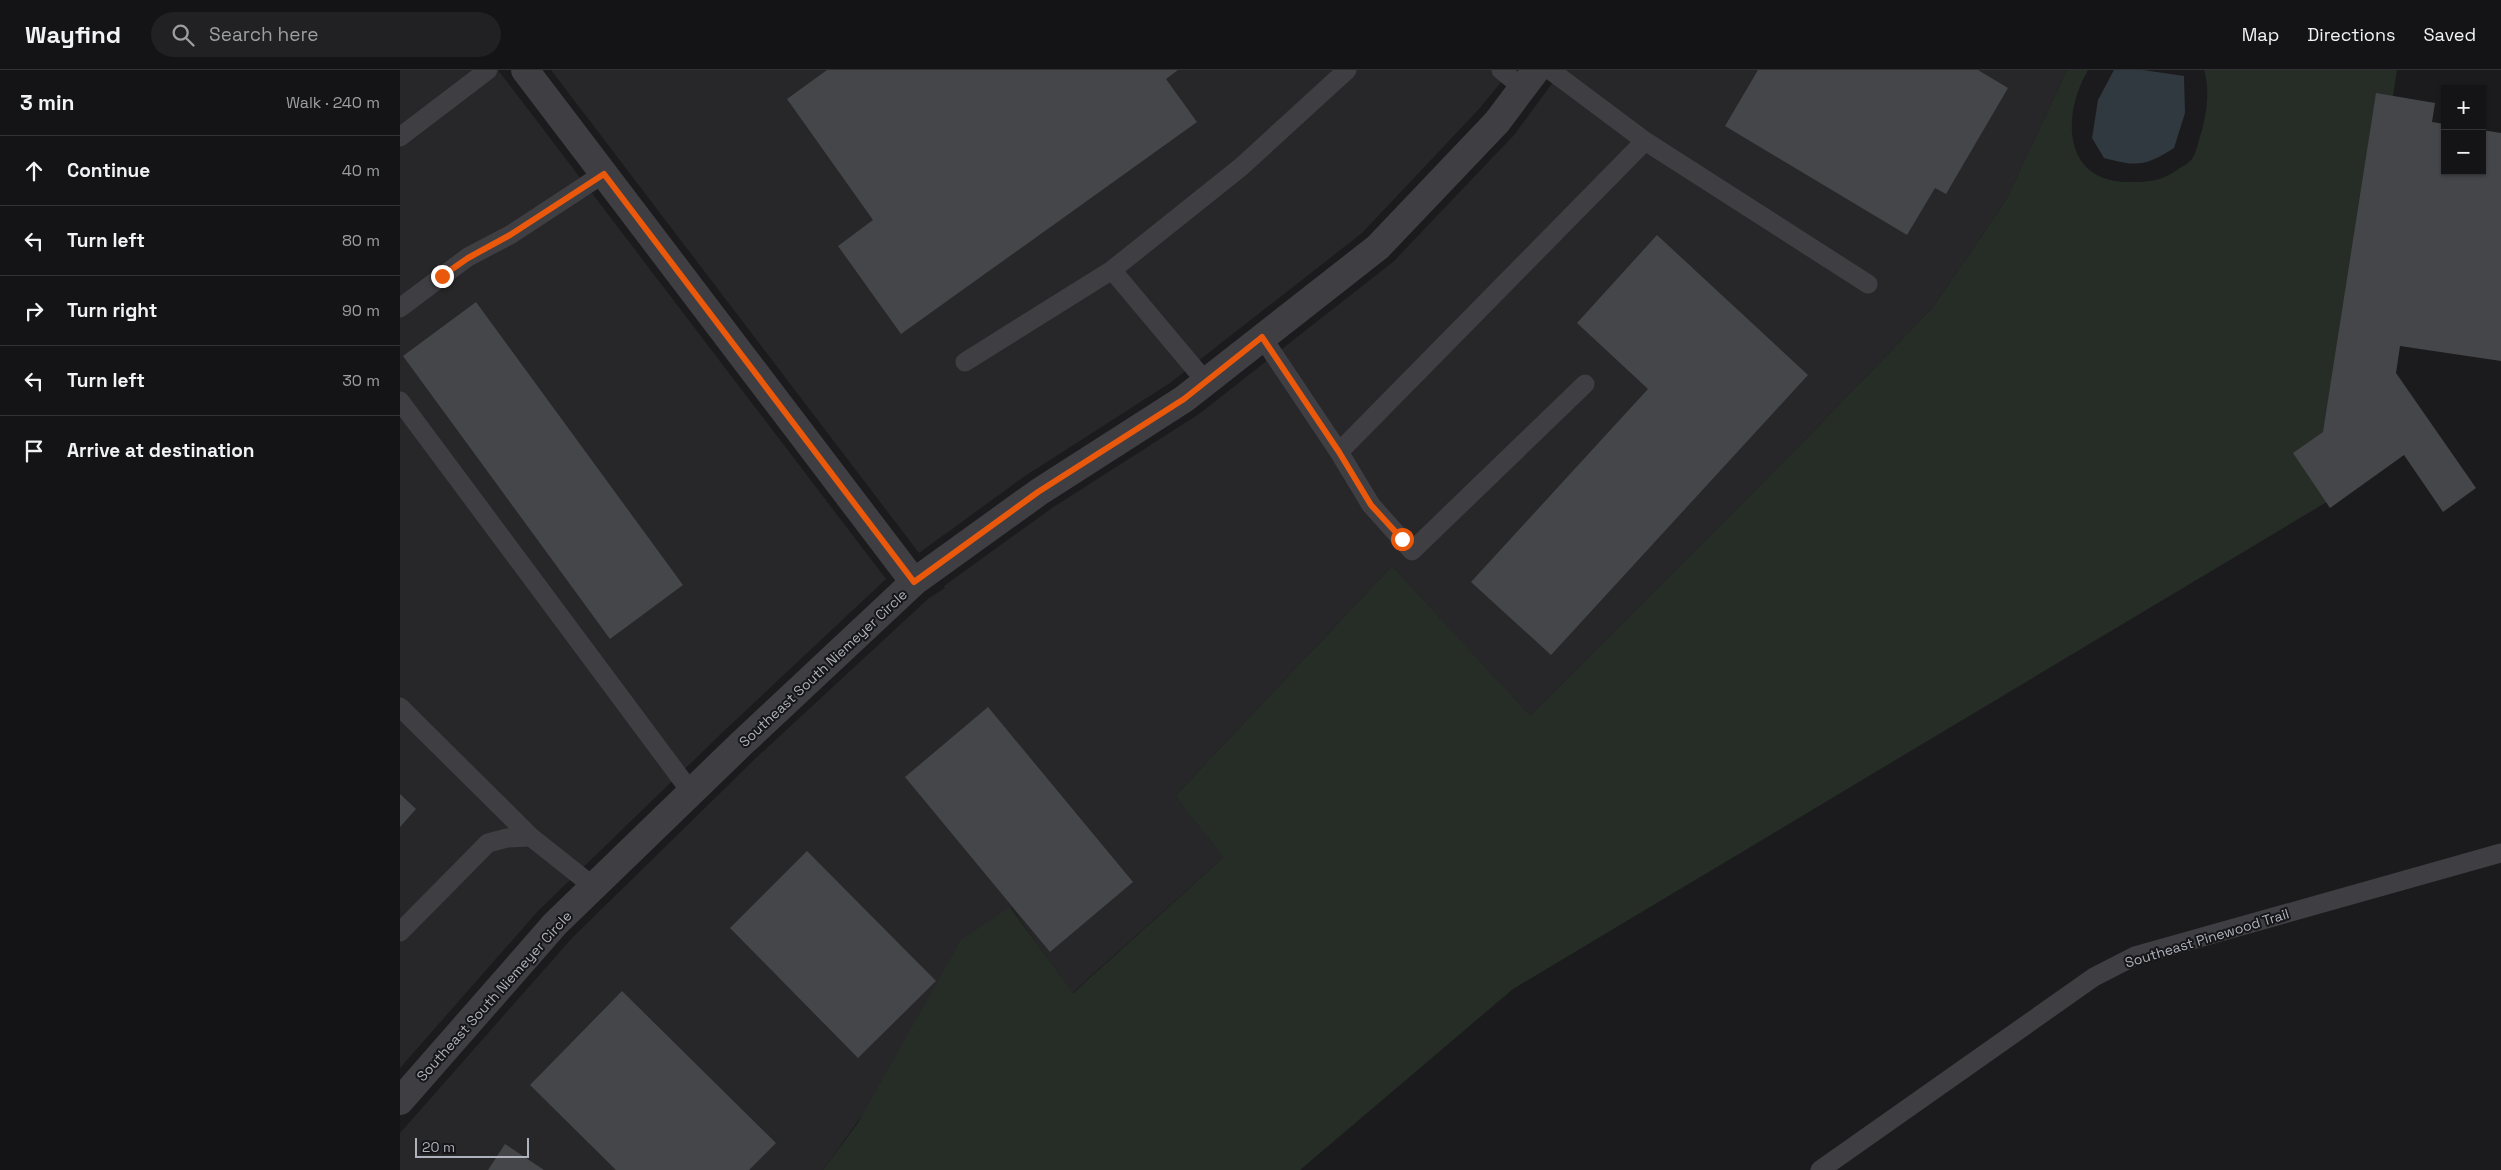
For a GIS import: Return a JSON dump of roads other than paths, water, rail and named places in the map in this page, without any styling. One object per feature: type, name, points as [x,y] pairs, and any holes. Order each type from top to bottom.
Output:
[{"type":"street","points":[[527,71],[914,582]]},
{"type":"street","name":"Southeast South Niemeyer Circle","points":[[400,1101],[555,924],[691,792],[914,582],[1038,492],[1206,382],[1378,247],[1497,122],[1530,79]]},
{"type":"lane","points":[[401,132],[488,70]]},
{"type":"lane","points":[[965,362],[1112,270],[1242,167],[1347,70]]},
{"type":"lane","points":[[1501,70],[1530,79]]},
{"type":"lane","points":[[1550,70],[1645,141],[1868,284]]},
{"type":"lane","points":[[1339,452],[1645,141]]},
{"type":"lane","points":[[400,308],[468,258],[510,235],[604,174]]},
{"type":"lane","points":[[1112,270],[1206,382]]},
{"type":"lane","points":[[1262,337],[1339,452],[1371,505],[1412,551],[1585,384]]},
{"type":"lane","points":[[400,401],[691,792]]},
{"type":"lane","points":[[400,707],[531,837],[594,887]]},
{"type":"lane","points":[[400,932],[488,843],[507,838],[531,837]]},
{"type":"lane","name":"Southeast Pinewood Trail","points":[[1820,1170],[2094,976],[2135,956],[2501,853]]}]
